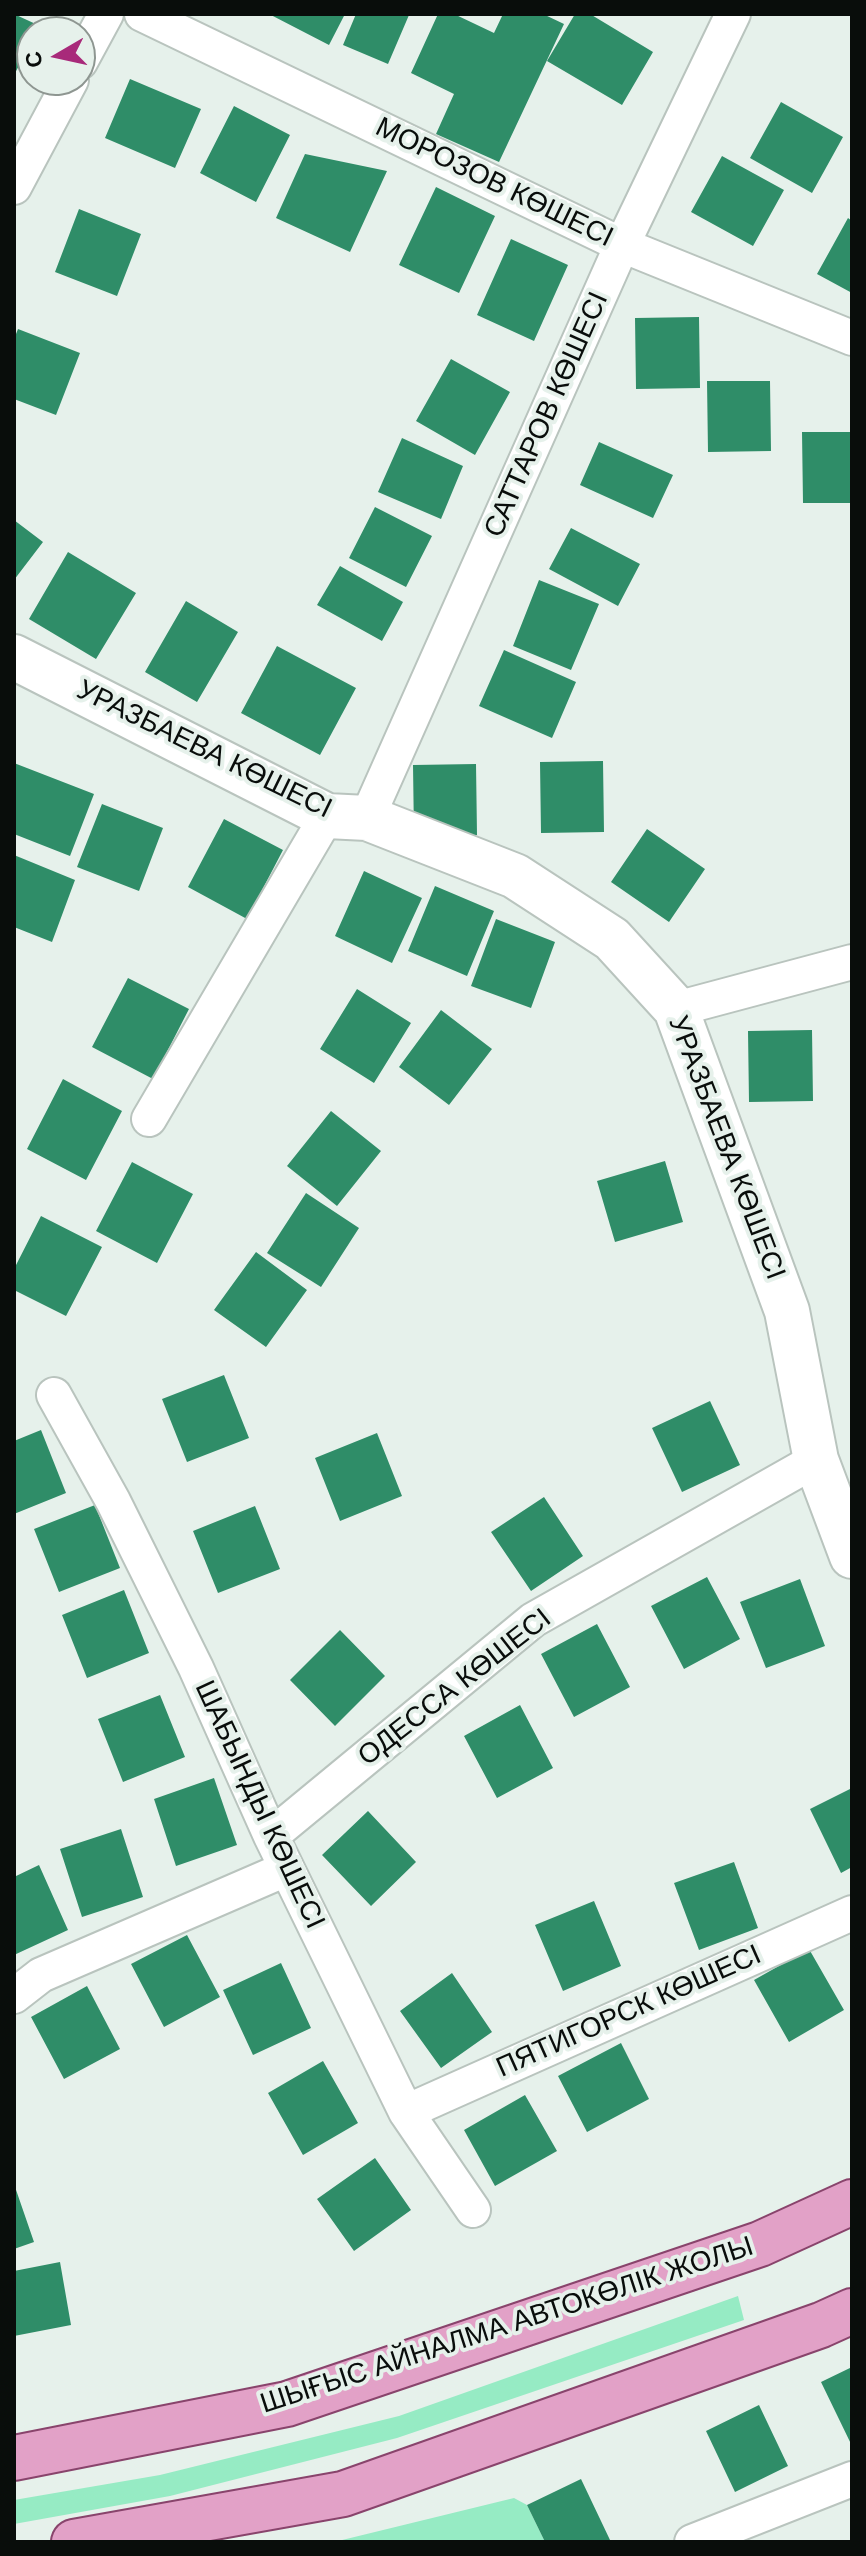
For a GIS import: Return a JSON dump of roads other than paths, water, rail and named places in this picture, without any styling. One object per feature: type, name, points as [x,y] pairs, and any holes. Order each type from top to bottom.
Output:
[{"type":"main road","name":"ШЫҒЫС АЙНАЛМА АВТОКӨЛІК ЖОЛЫ","points":[[14,2458],[287,2404],[760,2244],[852,2202]]},
{"type":"main road","points":[[74,2542],[343,2494],[821,2325],[852,2311]]},
{"type":"street","points":[[96,32],[106,14]]},
{"type":"street","name":"МОРОЗОВ КӨШЕСІ","points":[[142,14],[622,245],[852,338]]},
{"type":"street","name":"САТТАРОВ КӨШЕСІ","points":[[149,1119],[347,817],[733,14]]},
{"type":"street","points":[[14,187],[62,96]]},
{"type":"street","name":"УРАЗБАЕВА КӨШЕСІ","points":[[14,657],[347,817],[515,876],[612,939],[676,1009],[787,1311],[816,1460],[852,1556]]},
{"type":"street","points":[[676,1009],[852,962]]},
{"type":"street","name":"ШАБЫНДЫ КӨШЕСІ","points":[[54,1395],[113,1501],[196,1668],[286,1869],[406,2112],[473,2210]]},
{"type":"street","name":"ОДЕССА КӨШЕСІ","points":[[271,1836],[533,1620],[816,1460]]},
{"type":"street","points":[[14,1996],[41,1975],[286,1869]]},
{"type":"street","name":"ПЯТИГОРСК КӨШЕСІ","points":[[406,2112],[852,1913]]},
{"type":"street","points":[[692,2542],[852,2479]]}]
